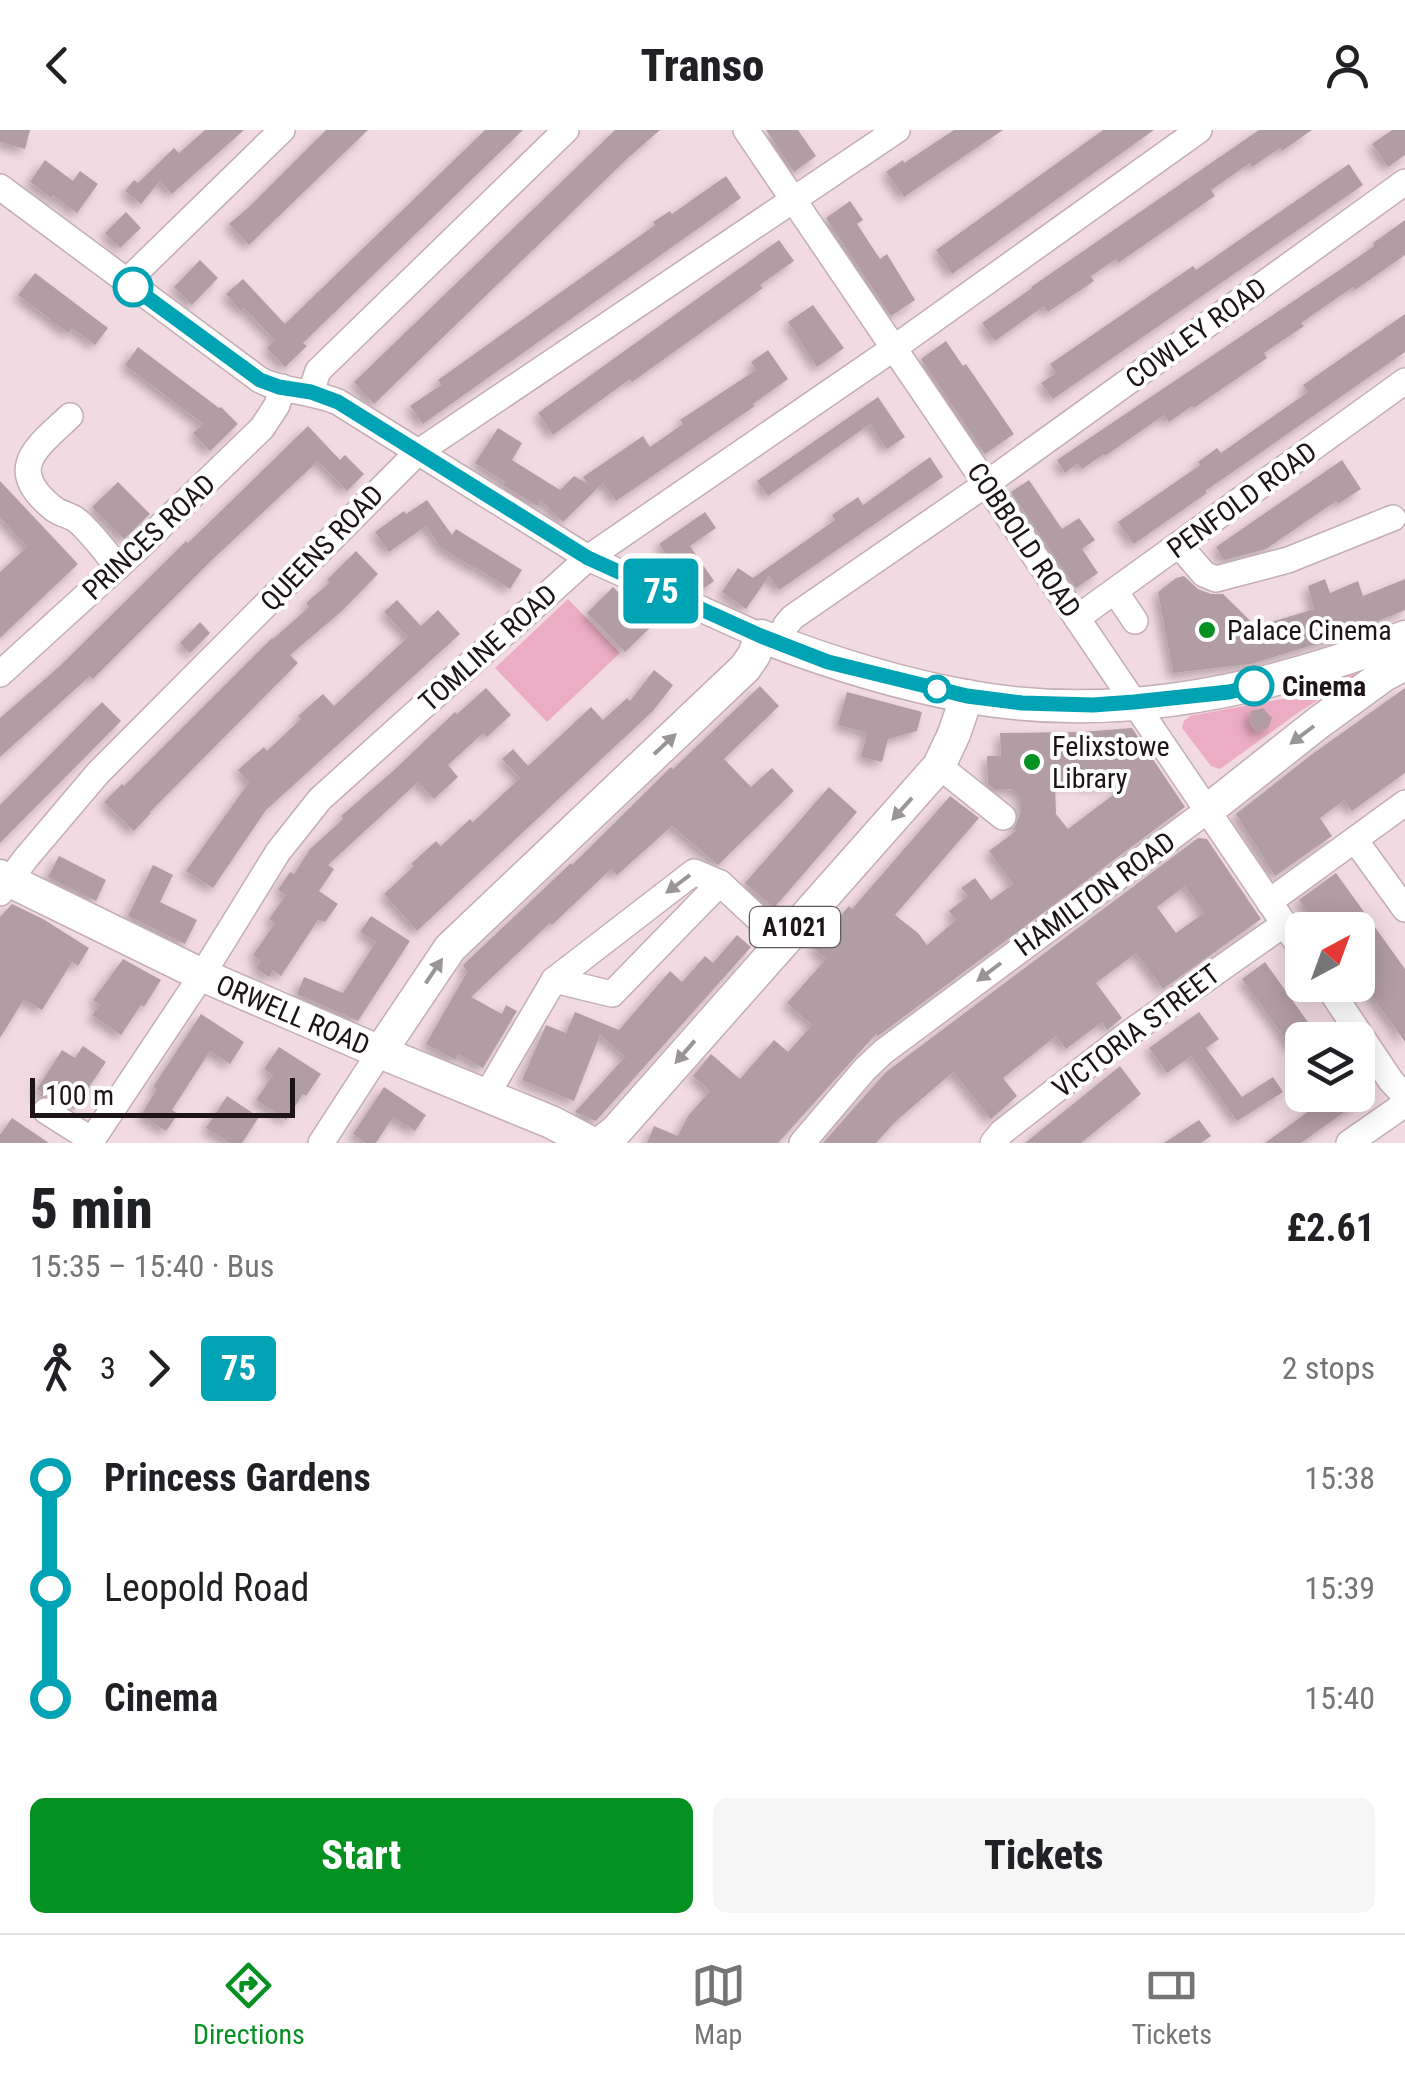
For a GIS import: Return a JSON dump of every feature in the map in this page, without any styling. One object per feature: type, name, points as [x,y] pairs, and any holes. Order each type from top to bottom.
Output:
[{"type":"main road","points":[[380,1052],[450,948],[745,668],[770,639],[828,662],[967,696],[1093,705],[1229,692],[1280,680],[1405,637]]},
{"type":"main road","name":"HAMILTON ROAD","points":[[1208,810],[1384,675],[1405,664]]},
{"type":"main road","name":"A1021","points":[[600,1143],[616,1131],[939,766],[967,696]]},
{"type":"main road","name":"ORWELL ROAD","points":[[3,883],[202,976],[486,1096],[547,1133],[591,1143]]},
{"type":"street","points":[[126,282],[282,130]]},
{"type":"street","points":[[311,392],[318,372],[566,130]]},
{"type":"street","name":"COBBOLD ROAD","points":[[746,130],[1284,924]]},
{"type":"street","name":"QUEENS ROAD","points":[[3,883],[98,774],[417,452],[896,130]]},
{"type":"street","name":"TOMLINE ROAD","points":[[91,1142],[202,976],[278,852],[320,798],[588,558],[894,348],[1199,130]]},
{"type":"street","name":"COWLEY ROAD","points":[[770,639],[794,618],[1405,182]]},
{"type":"street","points":[[0,187],[255,376],[270,384],[338,402],[588,558],[770,639]]},
{"type":"street","name":"PENFOLD ROAD","points":[[1077,618],[1405,381]]},
{"type":"street","name":"PRINCES ROAD","points":[[0,674],[214,477],[262,428],[277,406],[282,387]]},
{"type":"street","points":[[70,416],[33,450],[27,465],[31,482],[59,513],[75,519],[118,566]]},
{"type":"street","points":[[1180,546],[1200,570],[1216,580],[1288,560],[1393,518]]},
{"type":"street","points":[[1115,591],[1135,620]]},
{"type":"street","points":[[939,766],[1004,817]]},
{"type":"street","points":[[1269,902],[1405,802]]},
{"type":"street","name":"HAMILTON ROAD","points":[[802,1143],[882,1052],[1208,810]]},
{"type":"street","points":[[1355,840],[1405,909]]},
{"type":"street","points":[[486,1096],[554,980],[694,872],[720,883],[782,941]]},
{"type":"street","points":[[554,980],[612,994],[720,883]]},
{"type":"street","name":"VICTORIA STREET","points":[[993,1143],[1128,1034],[1284,924]]},
{"type":"street","points":[[1338,1002],[1391,1082],[1405,1096]]},
{"type":"street","points":[[321,1143],[380,1052]]},
{"type":"street","points":[[1350,1143],[1405,1104]]},
{"type":"street","points":[[46,1111],[91,1142]]},
{"type":"shaded area","points":[[568,599],[620,653],[547,722],[495,668]]},
{"type":"shaded area","points":[[1355,670],[1356,676],[1220,769],[1211,766],[1182,728],[1190,716],[1293,697]]},
{"type":"building","points":[[0,130],[30,130],[25,149],[0,142]]},
{"type":"building","points":[[205,130],[244,130],[172,194],[160,181],[141,204],[125,191],[174,148],[179,153]]},
{"type":"building","points":[[326,130],[368,130],[249,245],[229,224]]},
{"type":"building","points":[[485,130],[523,130],[303,343],[307,346],[285,367],[267,348],[275,340],[226,294],[243,279],[285,324]]},
{"type":"building","points":[[615,130],[660,130],[374,404],[354,382]]},
{"type":"building","points":[[766,130],[798,130],[816,156],[794,172]]},
{"type":"building","points":[[954,130],[1003,130],[904,197],[886,172]]},
{"type":"building","points":[[1103,130],[1154,130],[952,274],[936,250]]},
{"type":"building","points":[[1259,130],[1312,130],[1252,167],[1250,163],[1211,190],[1215,196],[1118,263],[1116,259],[1091,276],[1094,281],[1048,312],[1044,306],[995,341],[982,323]]},
{"type":"building","points":[[1392,130],[1405,130],[1405,155],[1388,167],[1372,144]]},
{"type":"building","points":[[45,160],[73,181],[80,171],[98,184],[77,213],[30,182]]},
{"type":"building","points":[[1349,164],[1363,185],[1053,399],[1041,383],[1056,373],[1050,364],[1193,266],[1196,270]]},
{"type":"building","points":[[726,176],[741,198],[423,424],[410,406],[441,385],[438,380],[655,225],[653,222],[670,211],[672,214]]},
{"type":"building","points":[[850,201],[863,220],[857,224],[880,259],[887,254],[915,300],[891,316],[826,218]]},
{"type":"building","points":[[126,212],[141,228],[120,248],[105,233]]},
{"type":"building","points":[[1405,220],[1405,255],[1301,323],[1304,326],[1264,353],[1267,358],[1194,408],[1169,422],[1164,415],[1105,456],[1082,469],[1078,463],[1065,473],[1057,460],[1338,271]]},
{"type":"building","points":[[779,240],[794,261],[760,285],[763,288],[553,435],[538,413]]},
{"type":"building","points":[[200,260],[218,278],[192,305],[174,287]]},
{"type":"building","points":[[35,273],[108,328],[95,345],[72,328],[68,333],[18,295]]},
{"type":"building","points":[[813,305],[844,348],[817,367],[788,322]]},
{"type":"building","points":[[1405,314],[1405,352],[1134,544],[1118,522],[1200,465],[1198,462],[1217,448],[1221,453],[1308,392],[1303,385]]},
{"type":"building","points":[[946,341],[1014,434],[985,454],[921,359]]},
{"type":"building","points":[[138,347],[221,407],[238,424],[210,451],[193,433],[203,424],[125,365]]},
{"type":"building","points":[[768,350],[788,379],[616,501],[603,483],[563,522],[541,500],[538,506],[475,463],[498,428],[522,443],[512,460],[560,490],[574,476],[588,484],[583,477],[643,436],[650,447],[683,424],[680,420],[756,370],[751,362]]},
{"type":"building","points":[[878,397],[905,437],[887,449],[870,424],[768,496],[757,481]]},
{"type":"building","points":[[308,426],[340,460],[345,455],[364,474],[347,491],[318,461],[93,679],[90,676],[0,757],[0,718],[61,665]]},
{"type":"building","points":[[930,457],[943,477],[779,590],[769,576],[746,609],[722,592],[738,568],[753,578],[835,520],[832,515],[858,497],[863,505]]},
{"type":"building","points":[[1342,460],[1361,489],[1338,504],[1336,501],[1266,549],[1224,560],[1216,547]]},
{"type":"building","points":[[1029,480],[1062,529],[1079,518],[1095,540],[1082,549],[1098,573],[1076,588],[1011,492]]},
{"type":"building","points":[[0,481],[78,564],[0,638],[0,572],[27,547],[0,517]]},
{"type":"building","points":[[118,482],[150,514],[124,539],[92,507]]},
{"type":"building","points":[[427,500],[452,535],[456,529],[522,570],[510,589],[441,548],[426,526],[389,552],[375,532]]},
{"type":"building","points":[[705,512],[716,528],[690,546],[714,581],[700,591],[687,585],[659,544]]},
{"type":"building","points":[[356,551],[378,574],[290,655],[298,663],[134,831],[104,802],[272,638],[309,607],[306,603]]},
{"type":"building","points":[[1184,576],[1198,589],[1223,594],[1267,637],[1274,632],[1268,623],[1314,609],[1308,586],[1325,579],[1330,593],[1358,581],[1363,596],[1405,579],[1405,610],[1342,636],[1251,664],[1173,673],[1158,592]]},
{"type":"building","points":[[613,587],[652,626],[625,652],[587,613]]},
{"type":"building","points":[[397,600],[421,626],[438,610],[460,634],[266,810],[213,888],[186,871],[249,782],[238,770],[264,747],[267,751],[323,694],[334,706],[408,637],[384,612]]},
{"type":"building","points":[[200,622],[210,633],[190,653],[180,643]]},
{"type":"building","points":[[654,670],[673,685],[653,711],[417,931],[384,894],[436,841],[441,846],[470,819],[473,822],[520,778],[502,759],[513,749],[528,766],[591,707],[603,720],[627,698],[630,701]]},
{"type":"building","points":[[760,686],[779,706],[724,759],[751,787],[772,768],[794,791],[718,865],[672,826],[617,875],[611,869],[550,923],[471,997],[502,1014],[506,1005],[517,1011],[483,1068],[458,1054],[455,1060],[426,1044],[467,972],[463,965]]},
{"type":"building","points":[[486,688],[511,715],[487,737],[483,733],[448,765],[458,777],[434,799],[418,782],[328,865],[334,869],[319,891],[338,904],[325,922],[318,920],[281,976],[273,970],[269,977],[256,968],[261,961],[253,955],[275,923],[269,919],[286,895],[278,890],[290,872],[294,874],[310,849],[343,819],[341,816]]},
{"type":"building","points":[[1405,688],[1405,773],[1352,811],[1344,800],[1320,818],[1332,836],[1275,876],[1236,814]]},
{"type":"building","points":[[847,692],[922,712],[917,731],[888,739],[882,762],[861,757],[867,733],[838,725]]},
{"type":"building","points":[[102,702],[121,721],[0,843],[0,805]]},
{"type":"building","points":[[1263,708],[1272,718],[1268,728],[1257,732],[1249,723],[1251,711]]},
{"type":"building","points":[[1132,728],[1185,807],[876,1034],[778,1143],[647,1143],[654,1126],[678,1136],[688,1116],[710,1091],[693,1076],[711,1054],[740,1079],[774,1040],[788,1052],[812,1025],[787,1003],[826,959],[812,947],[849,906],[852,909],[950,796],[979,818],[895,915],[927,945],[956,920],[949,911],[968,896],[961,888],[975,878],[991,900],[1013,884],[989,851],[1016,831],[1021,798],[1012,789],[995,790],[988,784],[987,756],[1001,756],[1000,733]],"holes":[[[1129,783],[1068,829],[1056,814],[1055,784]]]},
{"type":"building","points":[[829,787],[857,812],[774,908],[745,883]]},
{"type":"building","points":[[1198,838],[1207,839],[1261,919],[1163,989],[1136,953],[1096,983],[1122,1018],[1107,1030],[1102,1022],[1066,1049],[1056,1036],[1003,1078],[1017,1096],[991,1119],[953,1072],[876,1143],[823,1143],[886,1072]],"holes":[[[1185,886],[1204,913],[1176,933],[1157,907]]]},
{"type":"building","points":[[59,856],[106,880],[96,901],[48,877]]},
{"type":"building","points":[[153,865],[173,875],[160,902],[197,920],[185,944],[128,916]]},
{"type":"building","points":[[1336,873],[1364,912],[1307,912],[1299,900]]},
{"type":"building","points":[[12,904],[89,948],[78,966],[72,962],[42,1010],[24,999],[0,1038],[0,917]]},
{"type":"building","points":[[371,916],[410,941],[358,1021],[297,994],[304,977],[343,993],[376,942],[360,932]]},
{"type":"building","points":[[1375,927],[1405,969],[1405,1042],[1375,1001]]},
{"type":"building","points":[[737,935],[751,947],[596,1121],[575,1112],[625,1057],[600,1035],[574,1101],[522,1080],[546,1025],[566,1033],[575,1012],[619,1030],[670,971],[682,982],[705,956],[713,963]]},
{"type":"building","points":[[123,959],[161,980],[121,1035],[92,1015],[100,1005],[93,1000]]},
{"type":"building","points":[[1265,962],[1285,990],[1285,1002],[1294,1002],[1308,1022],[1285,1022],[1285,1038],[1242,979]]},
{"type":"building","points":[[1199,1012],[1219,1039],[1206,1048],[1242,1097],[1273,1077],[1283,1092],[1237,1121],[1191,1056],[1167,1073],[1149,1048]]},
{"type":"building","points":[[201,1014],[244,1042],[230,1064],[210,1051],[172,1110],[178,1114],[166,1131],[141,1115],[157,1089],[153,1087]]},
{"type":"building","points":[[83,1046],[106,1062],[74,1109],[54,1097],[38,1097],[42,1093],[37,1089],[62,1050],[75,1058]]},
{"type":"building","points":[[279,1047],[321,1074],[286,1120],[256,1100],[273,1075],[264,1069]]},
{"type":"building","points":[[1120,1066],[1141,1094],[1081,1143],[1025,1143]]},
{"type":"building","points":[[384,1087],[426,1115],[415,1131],[393,1117],[376,1143],[366,1143],[353,1134]]},
{"type":"building","points":[[227,1096],[259,1117],[242,1143],[230,1143],[206,1128]]},
{"type":"building","points":[[1308,1112],[1344,1112],[1301,1143],[1265,1143]]},
{"type":"building","points":[[12,1118],[49,1143],[0,1143],[0,1135]]},
{"type":"building","points":[[1199,1120],[1211,1136],[1201,1143],[1164,1143]]},
{"type":"bus line","name":"75","points":[[133,287],[260,380],[338,402],[588,558],[828,662],[967,696],[1022,703],[1134,702],[1254,686]]},
{"type":"place","name":"Palace Cinema","points":[[1207,630]]},
{"type":"place","name":"Cinema","points":[[1254,686]]},
{"type":"place","name":"Felixstowe Library","points":[[1032,762]]}]
